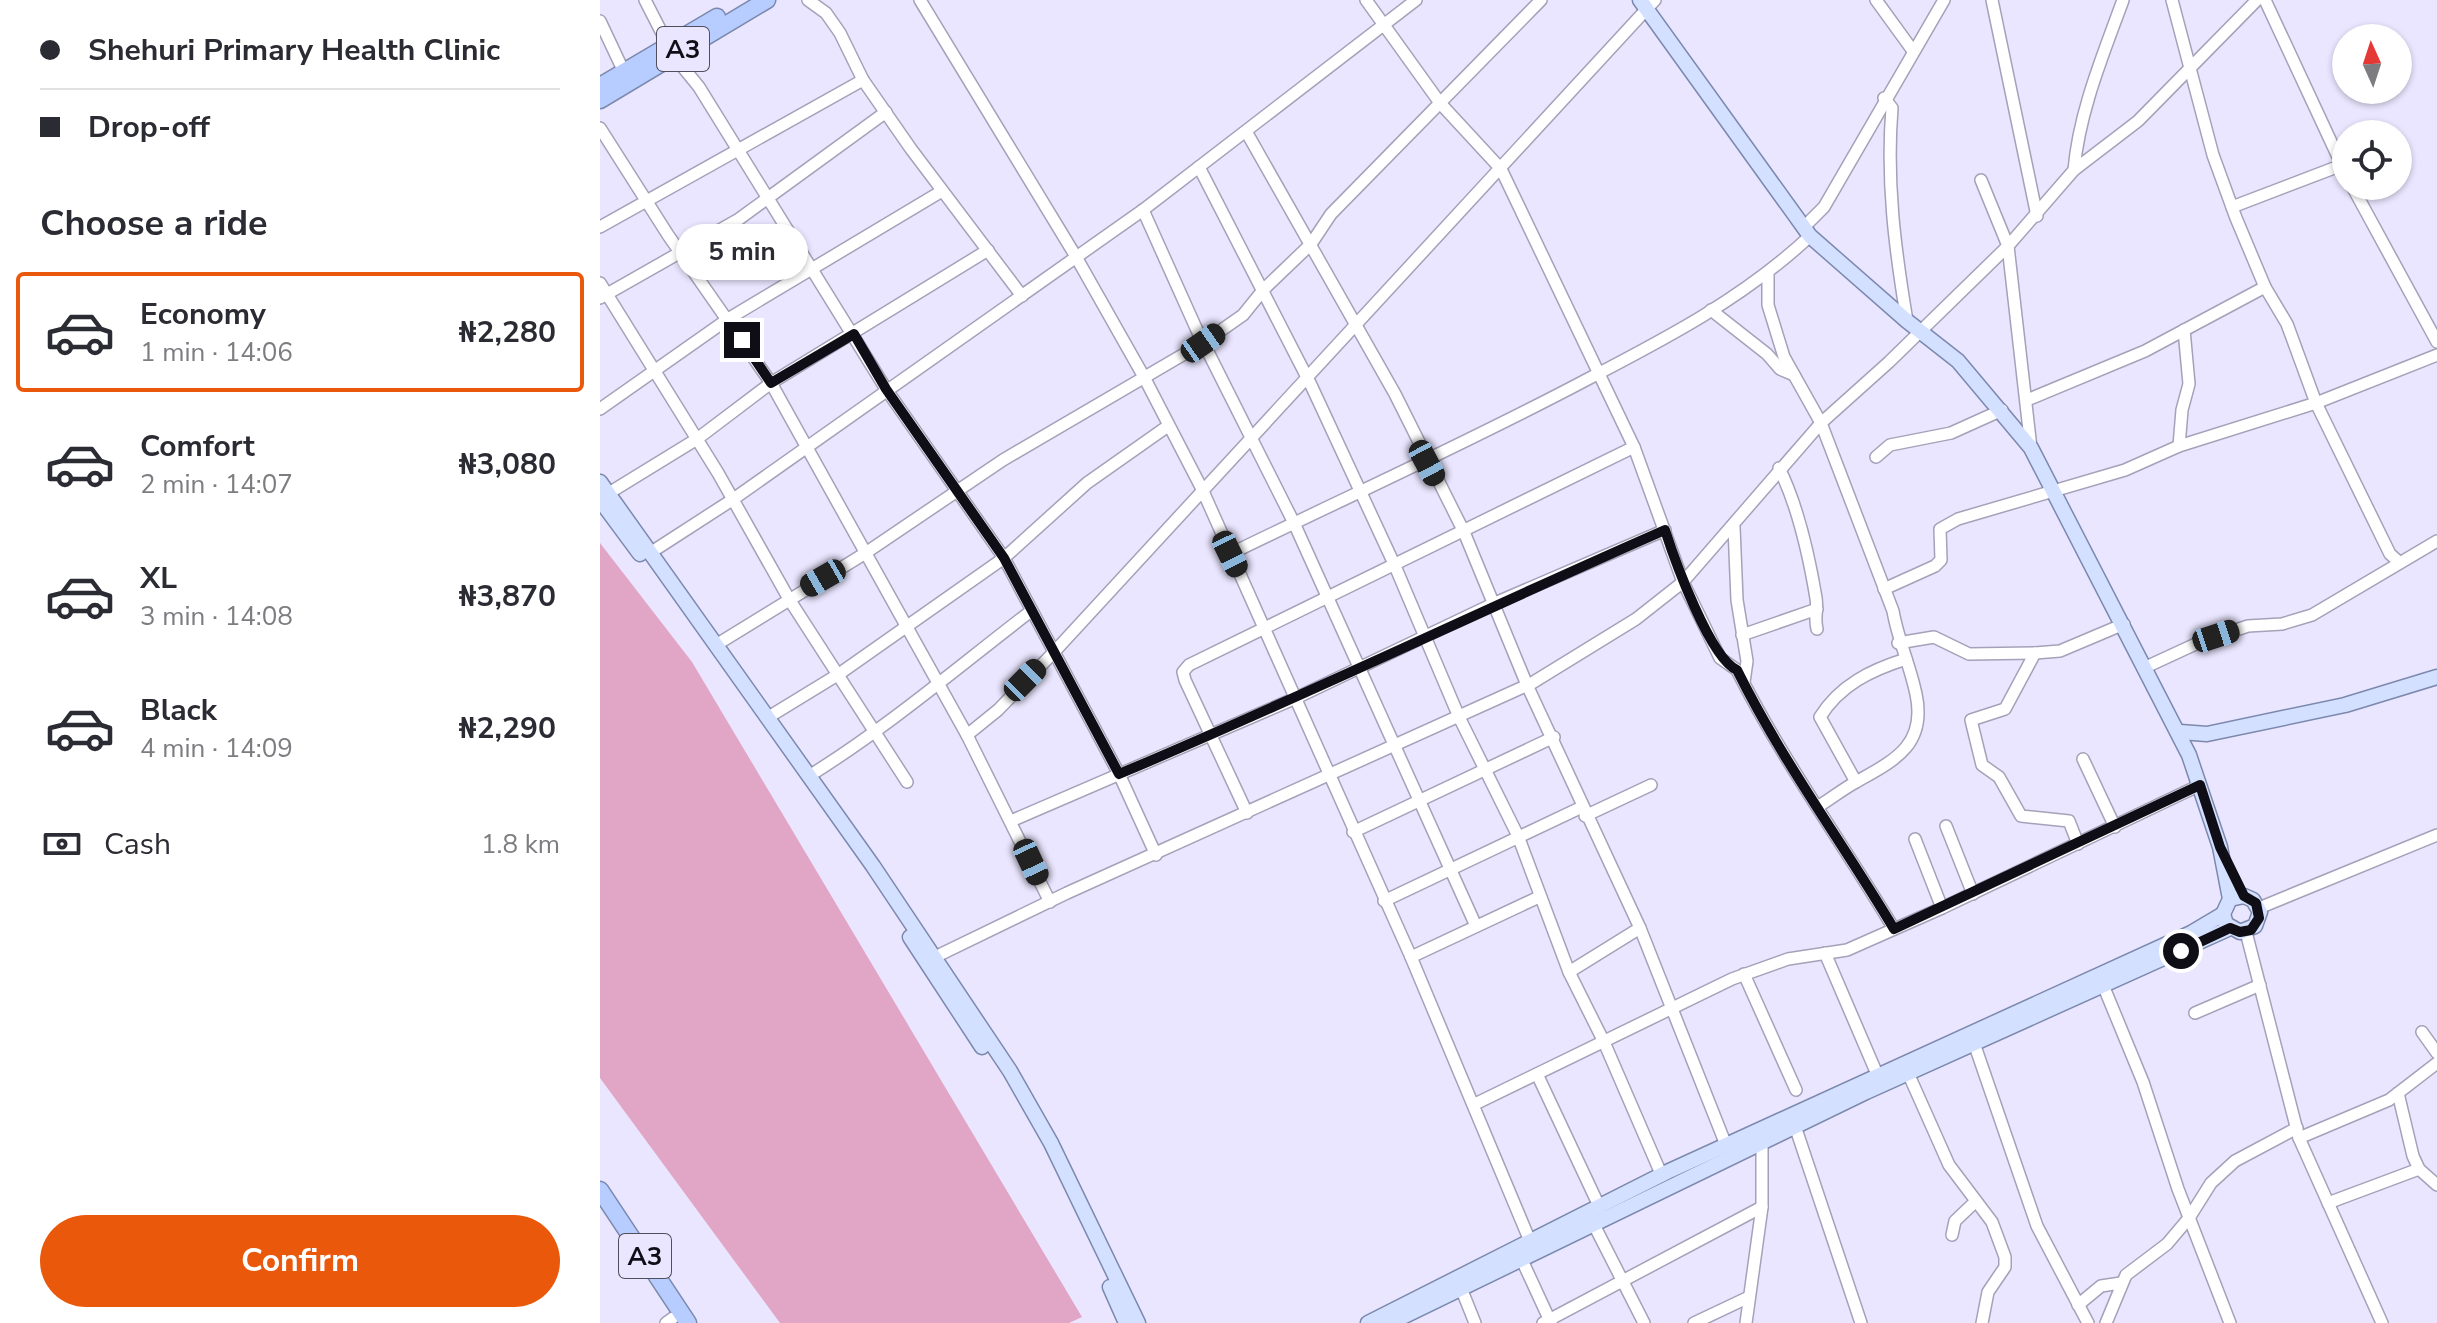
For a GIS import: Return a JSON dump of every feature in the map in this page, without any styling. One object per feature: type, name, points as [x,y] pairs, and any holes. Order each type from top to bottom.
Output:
[{"type":"highway","name":"A3","points":[[600,100],[746,0]]},
{"type":"highway","name":"A3","points":[[600,86],[767,0]]},
{"type":"highway","name":"A3","points":[[600,1190],[676,1322]]},
{"type":"highway","name":"A3","points":[[600,1209],[676,1322]]},
{"type":"main road","points":[[1368,1323],[1530,1241],[1762,1142],[1879,1080],[1908,1073],[2230,928],[2246,932],[2258,922],[2259,908],[2237,898],[2180,732],[2031,448],[1958,361],[1907,321],[1807,232],[1647,3]]},
{"type":"main road","points":[[603,492],[809,776],[935,957],[1034,1111],[1122,1301],[1126,1323]]},
{"type":"main road","points":[[603,492],[881,894],[1004,1079],[1025,1112],[1122,1301],[1138,1323]]},
{"type":"main road","points":[[2180,732],[2207,734],[2345,705],[2437,677]]},
{"type":"main road","points":[[2189,755],[2207,734]]},
{"type":"main road","points":[[1390,1323],[1521,1258],[1662,1176],[1726,1145],[1879,1080],[2191,933],[2223,914],[2237,898]]},
{"type":"main road","points":[[2223,914],[2230,928]]},
{"type":"street","points":[[645,0],[671,50],[739,150],[886,389],[1004,558],[1119,774],[1156,855]]},
{"type":"street","points":[[808,0],[826,13],[840,33],[863,80],[1022,296]]},
{"type":"street","points":[[920,0],[1075,255],[1144,377],[1202,489],[1411,957],[1530,1241]]},
{"type":"street","points":[[1366,0],[1440,103],[1501,169],[1634,447],[1683,582],[1720,658],[1737,670],[1810,796],[1894,929]]},
{"type":"street","points":[[650,553],[732,500],[1022,296],[1075,255],[1143,210],[1416,0]]},
{"type":"street","points":[[716,645],[864,554],[957,492],[1203,343],[1243,315],[1264,289],[1311,244],[1331,214],[1463,76],[1541,0]]},
{"type":"street","points":[[1876,0],[1913,51]]},
{"type":"street","points":[[1230,554],[1427,463],[1598,374],[1768,275],[1807,232],[1824,207],[1884,98],[1944,0]]},
{"type":"street","points":[[1992,0],[2037,216]]},
{"type":"street","points":[[2074,170],[2077,139],[2121,6],[2109,0]]},
{"type":"street","points":[[2172,0],[2189,71],[2232,207],[2265,287],[2287,324],[2316,403],[2390,554],[2399,562]]},
{"type":"street","points":[[935,957],[1527,685],[1636,619],[1683,582],[1734,527],[1779,468],[1821,423],[2008,246],[2074,170],[2138,121],[2257,0]]},
{"type":"street","points":[[2265,0],[2332,143]]},
{"type":"street","points":[[967,735],[998,710],[1055,651],[1202,489],[1308,379],[1356,323],[1501,169],[1647,3]]},
{"type":"street","points":[[600,21],[624,72]]},
{"type":"street","points":[[600,227],[863,80]]},
{"type":"street","points":[[1884,98],[1892,108],[1888,168],[1893,234],[1907,321]]},
{"type":"street","points":[[886,112],[768,198],[681,252],[602,292],[697,439],[789,599],[877,731],[907,782]]},
{"type":"street","points":[[600,128],[647,203],[771,383],[967,735],[1050,902]]},
{"type":"street","points":[[1247,133],[1395,394],[1464,532],[1527,685],[1554,737],[1584,811],[1640,928],[1726,1145]]},
{"type":"street","points":[[1199,167],[1264,289],[1395,566],[1459,717],[1518,836],[1569,972],[1604,1042],[1662,1176]]},
{"type":"street","points":[[2232,207],[2332,173]]},
{"type":"street","points":[[1981,180],[2008,246],[2031,448]]},
{"type":"street","points":[[600,409],[656,373],[728,319],[942,191]]},
{"type":"street","points":[[2360,200],[2437,342]]},
{"type":"street","points":[[1143,210],[1203,343],[1294,523],[1476,926]]},
{"type":"street","points":[[603,492],[697,439],[771,383],[988,250]]},
{"type":"street","points":[[1768,275],[1768,305],[1794,375],[1821,423],[1893,611],[1898,643],[1917,698],[1915,733],[1908,747],[1886,768],[1856,782],[1819,806]]},
{"type":"street","points":[[2027,400],[2184,330],[2265,287]]},
{"type":"street","points":[[1711,310],[1767,354],[1780,369],[1794,375]]},
{"type":"street","points":[[2179,446],[2182,410],[2189,384],[2184,330]]},
{"type":"street","points":[[1884,589],[1926,572],[1941,560],[1938,534],[1942,526],[1976,511],[2125,470],[2179,446],[2316,403],[2437,355]]},
{"type":"street","points":[[1876,457],[1890,445],[1951,433],[2002,410]]},
{"type":"street","points":[[767,718],[839,674],[1004,558],[1087,483],[1168,426]]},
{"type":"street","points":[[1247,813],[1183,672],[1189,665],[1634,447]]},
{"type":"street","points":[[1779,468],[1805,548],[1817,609],[1814,615],[1817,629]]},
{"type":"street","points":[[1734,527],[1742,635],[1747,661],[1743,683]]},
{"type":"street","points":[[1011,821],[1296,698],[1495,603],[1665,530]]},
{"type":"street","points":[[2146,667],[2200,642],[2248,626],[2282,624],[2312,615],[2437,541]]},
{"type":"street","points":[[1742,635],[1817,609]]},
{"type":"street","points":[[809,776],[877,731],[937,681],[986,649],[1031,611]]},
{"type":"street","points":[[1898,643],[1934,637],[1969,654],[2060,651],[2124,624]]},
{"type":"street","points":[[2035,653],[2005,709],[1971,720],[1982,765],[1999,777],[2016,811],[2021,816],[2069,821],[2078,844]]},
{"type":"street","points":[[1856,782],[1820,717],[1829,701],[1843,689],[1866,674],[1906,659]]},
{"type":"street","points":[[1353,832],[1486,772],[1554,737]]},
{"type":"street","points":[[2083,759],[2115,827]]},
{"type":"street","points":[[1384,901],[1518,836],[1651,785]]},
{"type":"street","points":[[1475,1104],[1744,974],[1788,959],[1847,950],[1973,894],[2200,785]]},
{"type":"street","points":[[1946,826],[1973,894]]},
{"type":"street","points":[[2259,908],[2437,835]]},
{"type":"street","points":[[1915,839],[1942,908]]},
{"type":"street","points":[[1411,957],[1539,897]]},
{"type":"street","points":[[1569,972],[1640,928]]},
{"type":"street","points":[[2246,932],[2298,1133],[2382,1323]]},
{"type":"street","points":[[1825,953],[1879,1080]]},
{"type":"street","points":[[1744,974],[1796,1090]]},
{"type":"street","points":[[2103,985],[2147,1094],[2189,1218],[2230,1323]]},
{"type":"street","points":[[2195,1013],[2260,985]]},
{"type":"street","points":[[2422,1032],[2437,1053]]},
{"type":"street","points":[[1974,1043],[2037,1226],[2088,1323]]},
{"type":"street","points":[[2106,1323],[2121,1283],[2167,1244],[2189,1218],[2211,1183],[2235,1161],[2298,1133],[2375,1107],[2437,1063]]},
{"type":"street","points":[[1908,1073],[1949,1165],[1992,1222],[2005,1257],[2005,1267],[1988,1292],[1982,1323]]},
{"type":"street","points":[[1537,1074],[1594,1215],[1644,1323]]},
{"type":"street","points":[[2398,1093],[2419,1169],[2437,1185]]},
{"type":"street","points":[[1795,1126],[1861,1323]]},
{"type":"street","points":[[1746,1323],[1762,1207],[1762,1142]]},
{"type":"street","points":[[2328,1203],[2419,1169]]},
{"type":"street","points":[[1952,1235],[1955,1221],[1976,1201]]},
{"type":"street","points":[[1521,1258],[1548,1322],[1622,1279],[1674,1255],[1762,1207]]},
{"type":"street","points":[[2078,1305],[2101,1286],[2121,1283]]},
{"type":"street","points":[[1461,1288],[1475,1323]]},
{"type":"street","points":[[1694,1323],[1749,1297]]},
{"type":"shaded area","points":[[600,543],[692,662],[1082,1317],[1069,1323],[780,1323],[600,1078]]},
{"type":"route","points":[[742,340],[771,383],[854,334],[886,389],[1004,558],[1119,774],[1296,698],[1495,603],[1665,530],[1683,582],[1720,658],[1737,670],[1810,796],[1834,829],[1894,929],[2200,785],[2220,847],[2244,896],[2256,903],[2260,912],[2258,922],[2251,930],[2240,932],[2230,928],[2181,951]]}]
